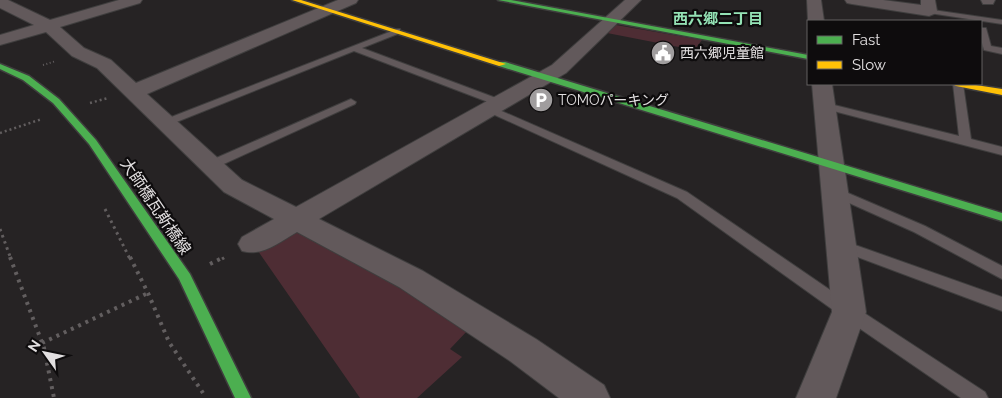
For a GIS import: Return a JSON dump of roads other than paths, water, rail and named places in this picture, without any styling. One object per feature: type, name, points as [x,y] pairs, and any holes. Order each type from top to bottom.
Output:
[{"type":"street","points":[[0,40],[135,0]]},
{"type":"street","points":[[295,0],[546,77],[833,178],[1002,217]]},
{"type":"street","points":[[132,92],[351,0]]},
{"type":"street","points":[[501,0],[533,3],[807,57]]},
{"type":"street","points":[[253,244],[546,77],[559,68],[634,0]]},
{"type":"street","points":[[814,0],[816,20]]},
{"type":"street","points":[[852,0],[928,6]]},
{"type":"street","points":[[0,1],[48,26],[78,52],[104,64],[233,186],[411,279],[523,350],[590,398]]},
{"type":"street","name":"大師橋瓦斯橋線","points":[[0,66],[26,78],[56,101],[93,142],[185,277],[243,398]]},
{"type":"street","points":[[816,398],[849,312],[822,85]]},
{"type":"street","points":[[963,85],[1002,92]]},
{"type":"lane","points":[[928,6],[1002,22]]},
{"type":"lane","points":[[983,30],[987,48],[1002,51]]},
{"type":"lane","points":[[165,123],[397,31]]},
{"type":"lane","points":[[354,48],[495,106],[682,195],[849,312],[978,398]]},
{"type":"lane","points":[[957,85],[965,141]]},
{"type":"lane","points":[[211,165],[350,102]]},
{"type":"lane","points":[[826,106],[1002,151]]},
{"type":"lane","points":[[833,178],[898,218],[958,248],[1002,273]]},
{"type":"lane","points":[[841,245],[1002,304]]},
{"type":"place","name":"西六郷児童館","points":[[663,53]]},
{"type":"place","name":"TOMOパーキング","points":[[541,100]]},
{"type":"district","name":"西六郷二丁目","points":[[718,19]]}]
